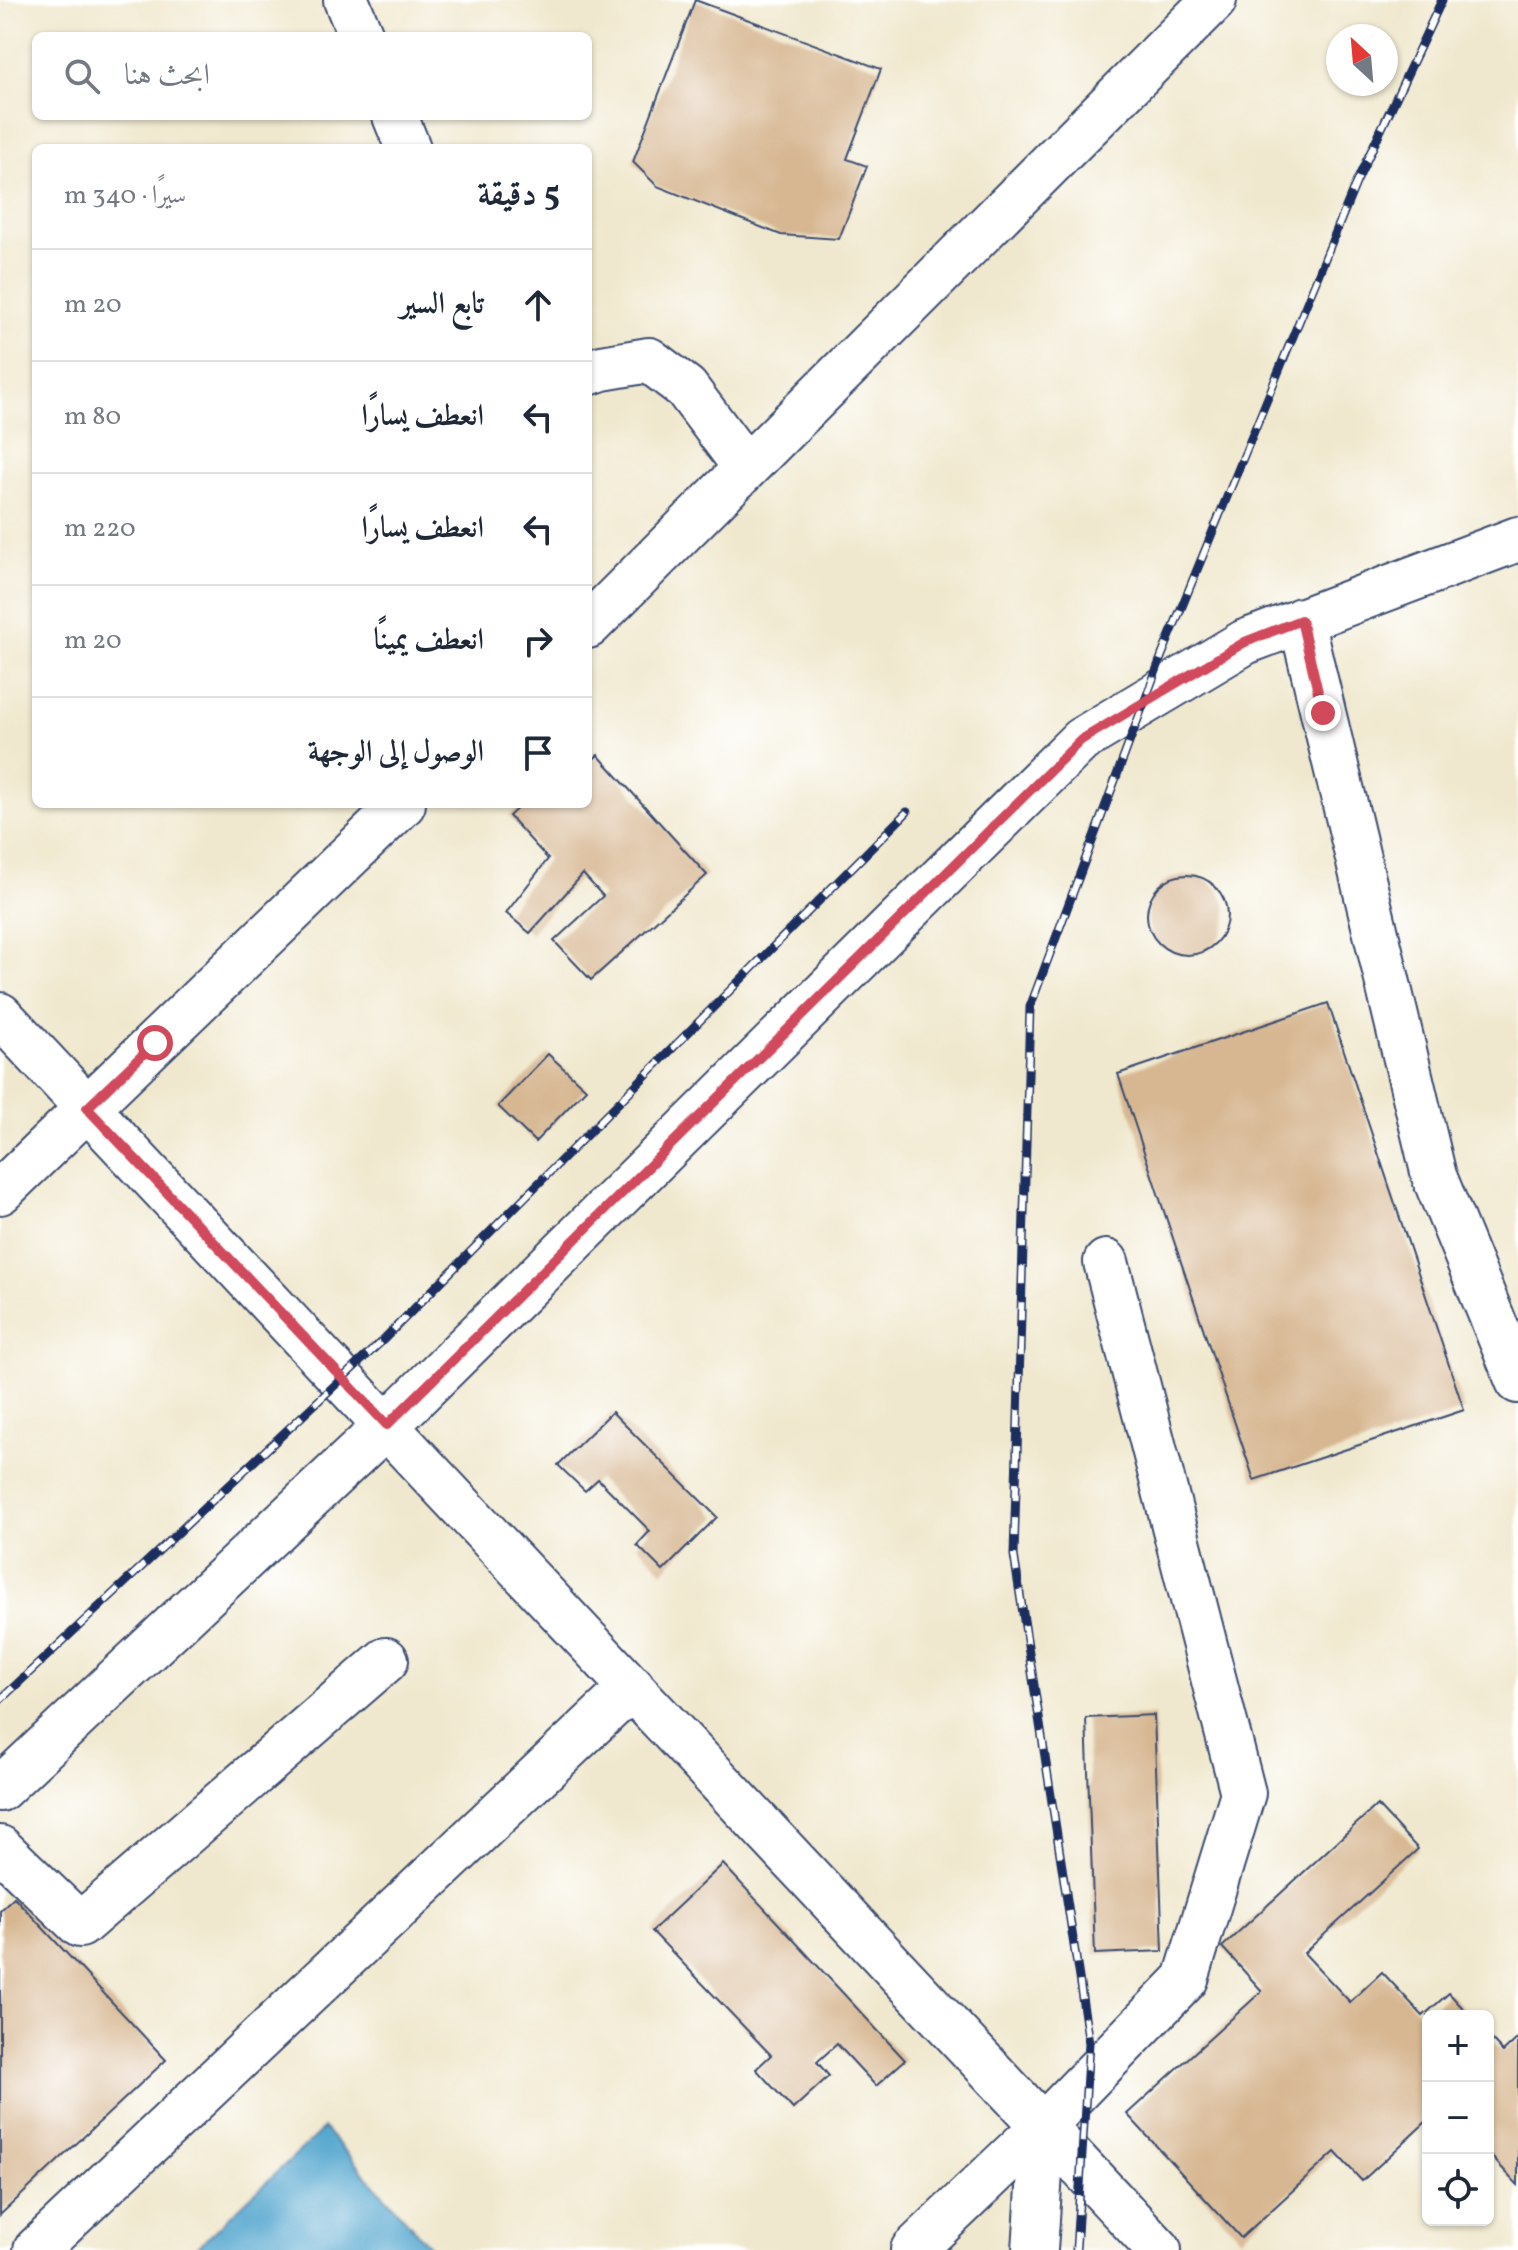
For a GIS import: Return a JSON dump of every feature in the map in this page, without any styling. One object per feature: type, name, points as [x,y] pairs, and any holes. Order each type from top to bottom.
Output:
[{"type":"lane","points":[[346,0],[359,32]]},
{"type":"lane","points":[[593,605],[746,468],[1214,0]]},
{"type":"lane","points":[[397,120],[406,144]]},
{"type":"lane","points":[[592,372],[649,360],[686,388],[746,468]]},
{"type":"lane","points":[[0,1789],[387,1425],[1081,740],[1245,642],[1518,539]]},
{"type":"lane","points":[[1301,620],[1434,1176],[1518,1381]]},
{"type":"lane","points":[[1,1189],[399,808]]},
{"type":"lane","points":[[0,1015],[1159,2250]]},
{"type":"lane","points":[[913,2250],[1043,2126],[1186,1979],[1243,1793],[1106,1262]]},
{"type":"lane","points":[[0,1848],[80,1925],[386,1660]]},
{"type":"lane","points":[[36,2250],[632,1687]]},
{"type":"lane","points":[[1035,2250],[1043,2126]]},
{"type":"water","points":[[324,2128],[433,2250],[194,2250]]},
{"type":"building","points":[[695,0],[881,69],[847,159],[867,166],[839,239],[781,235],[657,186],[633,162]]},
{"type":"building","points":[[598,755],[707,875],[591,980],[554,941],[603,896],[583,874],[530,933],[506,913],[548,859],[509,816],[518,808],[592,808],[592,760]]},
{"type":"building","points":[[1187,875],[1202,878],[1215,887],[1224,900],[1227,915],[1224,930],[1215,943],[1202,952],[1187,955],[1172,952],[1159,943],[1150,930],[1147,915],[1150,900],[1159,887],[1172,878]]},
{"type":"building","points":[[1328,1003],[1464,1410],[1254,1480],[1118,1074]]},
{"type":"building","points":[[548,1054],[586,1089],[535,1142],[498,1106]]},
{"type":"building","points":[[612,1412],[717,1517],[663,1571],[637,1545],[650,1531],[598,1479],[585,1491],[558,1465]]},
{"type":"building","points":[[1154,1715],[1163,1951],[1095,1954],[1086,1718]]},
{"type":"building","points":[[1377,1805],[1418,1849],[1304,1953],[1350,2002],[1382,1972],[1422,2015],[1422,2126],[1362,2181],[1335,2152],[1241,2238],[1127,2114],[1262,1991],[1222,1947]]},
{"type":"building","points":[[723,1864],[905,2060],[876,2086],[837,2044],[817,2062],[829,2076],[793,2109],[756,2069],[771,2055],[652,1931]]},
{"type":"building","points":[[14,1897],[166,2060],[0,2215],[0,1910]]},
{"type":"building","points":[[1449,1993],[1465,2010],[1430,2010]]},
{"type":"building","points":[[1518,2038],[1518,2185],[1494,2159],[1494,2042],[1503,2052]]},
{"type":"railway","points":[[1076,2250],[1089,2043],[1014,1555],[1030,1007],[1162,655],[1356,183],[1442,0]]},
{"type":"railway","points":[[0,1700],[383,1340],[907,812]]},
{"type":"route","points":[[155,1043],[87,1108],[387,1425],[1081,740],[1245,642],[1301,620],[1323,713]]}]
